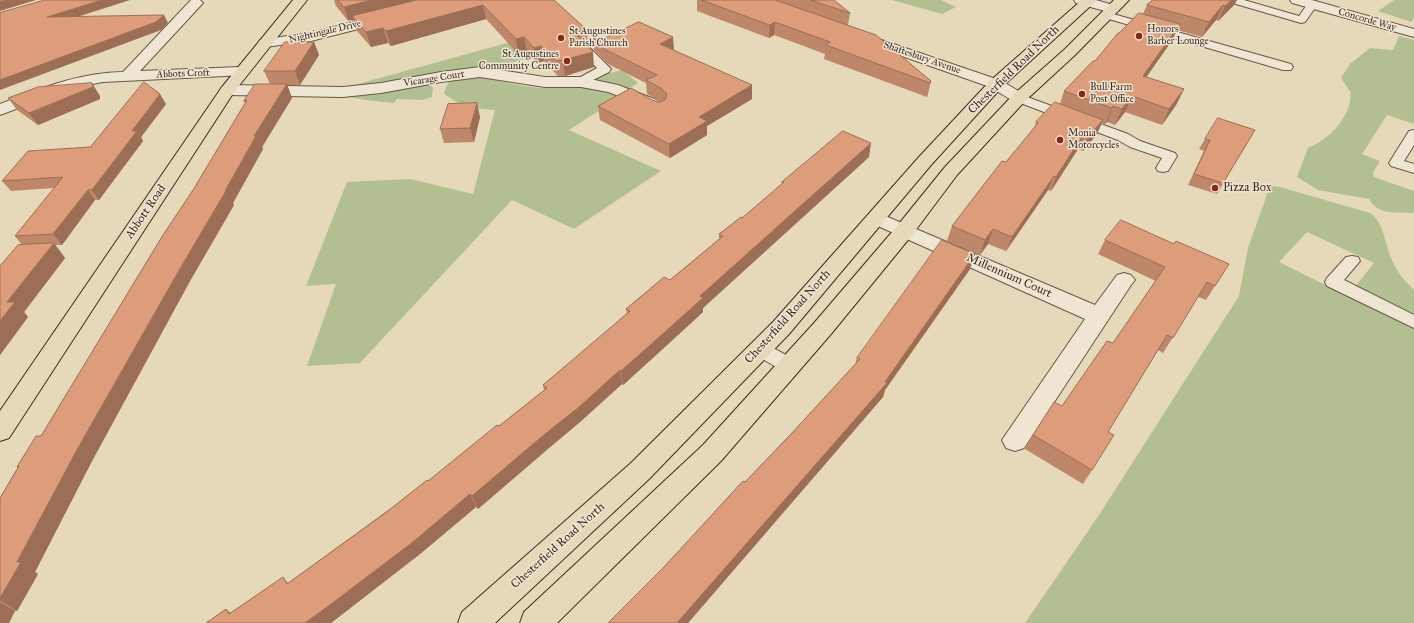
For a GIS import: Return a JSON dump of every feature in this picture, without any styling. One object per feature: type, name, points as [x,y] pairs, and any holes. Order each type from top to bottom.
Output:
[{"type":"main road","name":"Abbott Road","points":[[2,425],[240,72],[300,0]]},
{"type":"main road","name":"Chesterfield Road North","points":[[473,623],[640,471],[781,328],[925,161],[996,84],[1086,1]]},
{"type":"main road","name":"Chesterfield Road North","points":[[535,623],[712,453],[789,366],[905,230],[951,171],[1018,98],[1070,52],[1113,8]]},
{"type":"street","name":"Concorde Way","points":[[1297,0],[1414,33]]},
{"type":"street","points":[[1086,1],[1113,8]]},
{"type":"street","name":"Abbots Croft","points":[[126,76],[196,3]]},
{"type":"street","name":"Nightingale Drive","points":[[265,43],[311,37],[394,16]]},
{"type":"street","name":"Shaftesbury Avenue","points":[[852,34],[996,84],[1018,98]]},
{"type":"street","name":"Abbots Croft","points":[[0,110],[68,84],[103,77],[240,72]]},
{"type":"street","name":"Vicarage Court","points":[[228,90],[343,92],[381,88],[440,77],[480,72],[545,82],[581,82],[612,88],[639,98],[659,109]]},
{"type":"street","name":"Millennium Court","points":[[876,218],[1099,316]]},
{"type":"street","points":[[1015,440],[1124,280]]},
{"type":"lane","points":[[1233,0],[1301,20],[1313,4]]},
{"type":"lane","points":[[1113,8],[1288,67]]},
{"type":"lane","points":[[581,82],[605,69],[584,48]]},
{"type":"lane","points":[[1018,98],[1124,136],[1135,144],[1170,156],[1163,168]]},
{"type":"lane","points":[[1414,134],[1396,163],[1414,170]]},
{"type":"lane","points":[[1352,261],[1334,282],[1414,322]]},
{"type":"lane","points":[[760,349],[789,366]]},
{"type":"green space","points":[[892,0],[941,0],[956,7],[942,14]]},
{"type":"green space","points":[[1394,0],[1414,0],[1414,18],[1411,22],[1378,11]]},
{"type":"green space","points":[[1399,36],[1414,40],[1414,124],[1387,115],[1362,154],[1380,161],[1373,173],[1374,177],[1414,191],[1414,213],[1394,213],[1383,211],[1369,199],[1318,190],[1297,177],[1308,148],[1326,138],[1340,123],[1348,109],[1351,93],[1341,78],[1350,64],[1370,48],[1393,50]]},
{"type":"green space","points":[[514,41],[518,54],[527,52],[531,57],[491,67],[450,72],[386,83],[347,87]]},
{"type":"green space","points":[[622,70],[638,83],[626,90],[599,83],[594,80],[594,77]]},
{"type":"green space","points":[[479,77],[541,88],[591,88],[622,96],[569,130],[661,171],[574,229],[512,200],[360,363],[307,366],[336,284],[306,286],[347,182],[410,179],[473,194],[495,110],[455,107],[457,102],[444,94],[449,83],[457,78]]},
{"type":"green space","points":[[428,83],[433,87],[432,97],[422,100],[397,99],[394,103],[348,97],[369,95]]},
{"type":"green space","points":[[1270,186],[1280,187],[1370,213],[1375,217],[1384,234],[1396,268],[1414,290],[1414,317],[1354,288],[1374,263],[1307,232],[1279,262],[1414,329],[1414,623],[1025,623],[1099,515],[1239,296],[1248,248]]},
{"type":"building","points":[[45,0],[102,0],[47,17],[164,15],[156,22],[0,80],[0,13]]},
{"type":"building","points":[[338,0],[372,0],[344,7]]},
{"type":"building","points":[[417,0],[554,0],[587,30],[578,30],[575,33],[593,52],[556,61],[541,46],[534,48],[524,37],[516,39],[483,5],[386,31],[383,28],[366,32],[352,16]]},
{"type":"building","points":[[702,0],[775,0],[876,35],[931,81],[930,83],[826,45],[830,42],[775,22],[770,25]]},
{"type":"building","points":[[811,0],[834,0],[850,13]]},
{"type":"building","points":[[1153,0],[1232,0],[1225,6],[1223,5],[1209,22],[1147,5]]},
{"type":"building","points":[[1139,13],[1180,24],[1143,76],[1184,89],[1169,109],[1132,96],[1122,109],[1113,106],[1112,108],[1064,91],[1093,61],[1095,61],[1118,33]]},
{"type":"building","points":[[639,22],[673,37],[660,44],[752,85],[699,117],[707,121],[669,144],[598,106],[631,88],[652,100],[659,102],[665,100],[667,94],[661,88],[646,80],[657,75],[606,50],[593,37],[598,41]]},
{"type":"building","points":[[285,42],[314,42],[295,71],[264,71]]},
{"type":"building","points":[[144,82],[160,94],[132,131],[137,131],[92,190],[88,190],[53,234],[15,236],[63,177],[2,181],[28,151],[90,147]]},
{"type":"building","points":[[92,83],[93,87],[29,113],[8,98],[38,87]]},
{"type":"building","points":[[255,84],[287,84],[254,136],[256,136],[226,191],[78,448],[17,562],[21,562],[0,598],[0,498],[36,436],[41,436],[163,235],[197,184],[196,185]]},
{"type":"building","points":[[1055,102],[1103,120],[1088,137],[1083,135],[1056,177],[1054,176],[1012,237],[993,229],[985,240],[952,226],[1002,161],[1006,162],[1038,123],[1036,122]]},
{"type":"building","points":[[477,103],[470,128],[440,129],[448,104]]},
{"type":"building","points":[[1218,118],[1255,130],[1223,183],[1194,174],[1210,140],[1205,139]]},
{"type":"building","points":[[843,131],[871,143],[700,296],[703,298],[621,371],[620,370],[578,408],[472,496],[470,494],[413,542],[305,623],[206,623],[226,609],[229,614],[283,577],[287,584],[388,511],[427,480],[428,481],[497,425],[499,426],[547,388],[543,385],[630,311],[626,309],[664,277],[670,280],[723,236],[719,234],[741,217],[742,218]]},
{"type":"building","points":[[1121,220],[1174,244],[1176,241],[1229,264],[1215,286],[1207,282],[1173,338],[1167,335],[1108,432],[1114,435],[1092,470],[1033,435],[1054,402],[1062,406],[1107,341],[1113,343],[1165,267],[1105,240]]},
{"type":"building","points":[[942,240],[975,254],[885,382],[887,383],[677,623],[608,623],[664,567],[743,481],[745,482],[791,434],[860,359],[857,358]]},
{"type":"building","points":[[54,243],[7,302],[15,302],[0,321],[0,266],[18,245]]},
{"type":"place","name":"Honors Barber Lounge","points":[[1139,36]]},
{"type":"place","name":"St Augustines Parish Church","points":[[561,38]]},
{"type":"place","name":"St Augustines Community Centre","points":[[567,61]]},
{"type":"place","name":"Bull Farm Post Office","points":[[1082,94]]},
{"type":"place","name":"Monia Motorcycles","points":[[1060,140]]},
{"type":"place","name":"Pizza Box","points":[[1215,188]]}]
